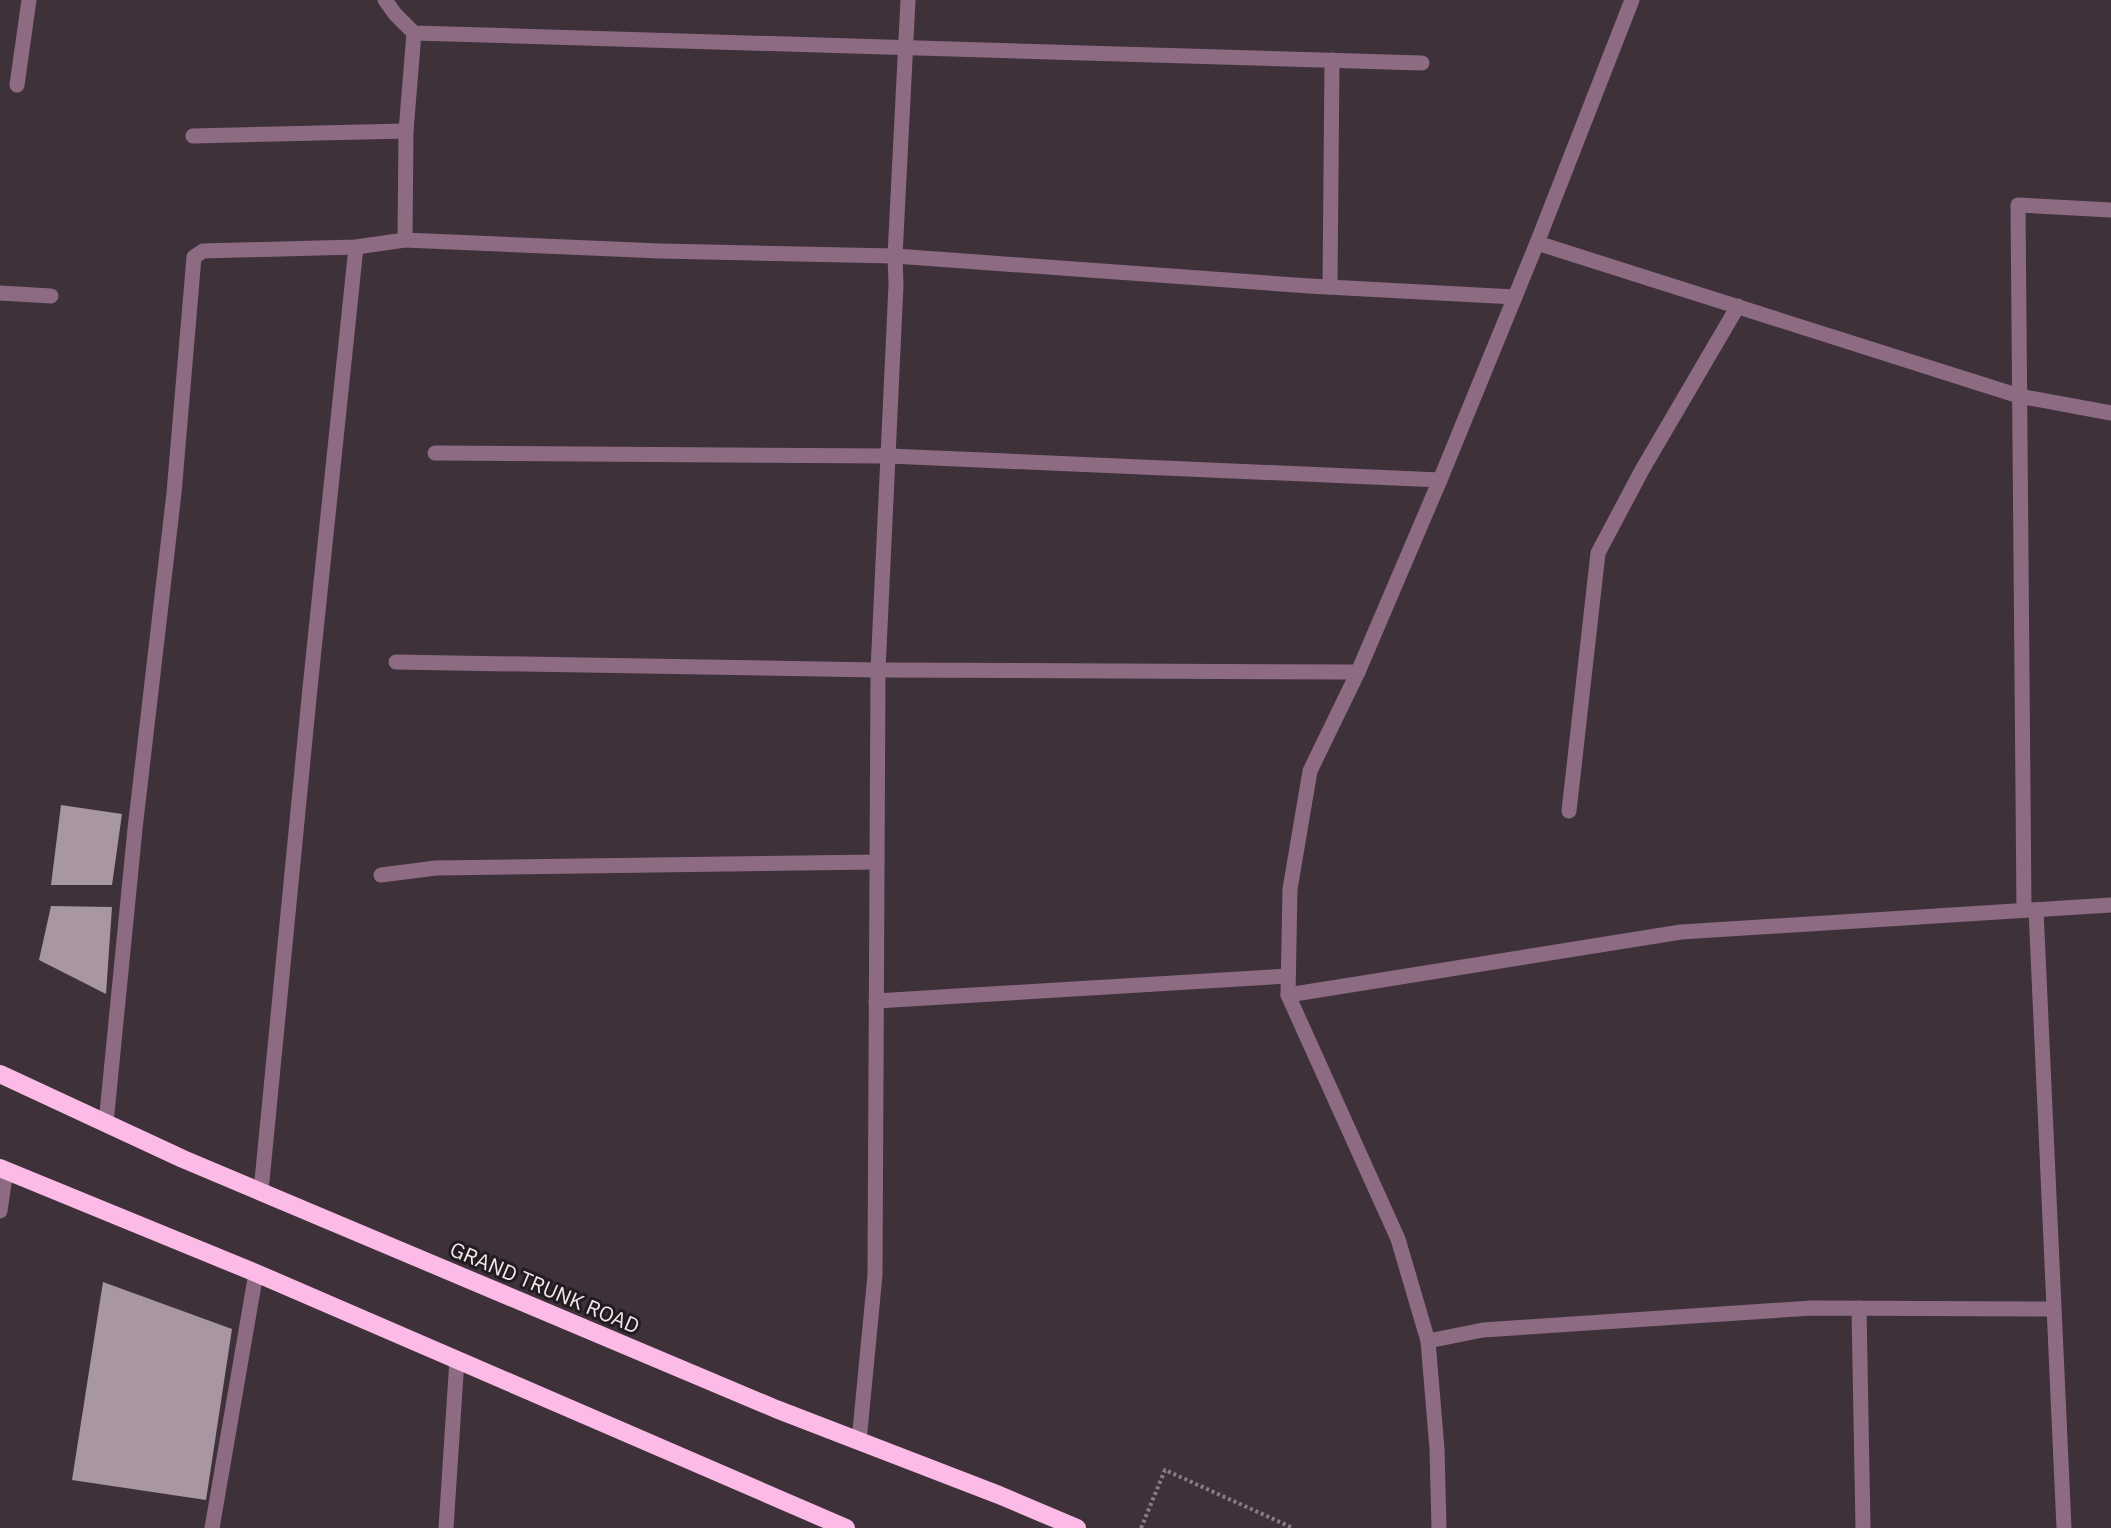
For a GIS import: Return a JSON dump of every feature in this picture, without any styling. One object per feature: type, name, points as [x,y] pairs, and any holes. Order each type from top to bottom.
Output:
[{"type":"highway","name":"GRAND TRUNK ROAD","points":[[0,1074],[183,1159],[776,1409],[1077,1528]]},
{"type":"highway","points":[[3,1169],[256,1273],[846,1528]]},
{"type":"street","points":[[17,85],[29,0]]},
{"type":"street","points":[[385,0],[414,33],[1422,63]]},
{"type":"street","points":[[859,1441],[874,1275],[878,670],[908,0]]},
{"type":"street","points":[[1439,1528],[1437,1449],[1428,1341],[1398,1239],[1288,995],[1290,890],[1310,771],[1358,672],[1440,480],[1537,243],[1632,0]]},
{"type":"street","points":[[405,240],[406,131],[414,33]]},
{"type":"street","points":[[1330,287],[1332,60]]},
{"type":"street","points":[[193,136],[406,131]]},
{"type":"street","points":[[2064,1528],[2030,910],[2019,396],[2018,205],[2111,210]]},
{"type":"street","points":[[106,1123],[135,829],[174,493],[194,257],[203,251],[356,247],[405,240],[660,251],[895,256],[1330,287],[1515,297]]},
{"type":"street","points":[[1537,243],[2019,396],[2111,413]]},
{"type":"street","points":[[261,1191],[356,247]]},
{"type":"street","points":[[0,293],[51,296]]},
{"type":"street","points":[[1569,811],[1598,553],[1642,470],[1738,306]]},
{"type":"street","points":[[435,453],[888,456],[1440,480]]},
{"type":"street","points":[[396,662],[878,670],[1358,672]]},
{"type":"street","points":[[381,875],[436,868],[877,862]]},
{"type":"street","points":[[1288,995],[1681,932],[2111,905]]},
{"type":"street","points":[[876,1001],[1288,976]]},
{"type":"street","points":[[0,1211],[3,1169]]},
{"type":"street","points":[[212,1528],[256,1273]]},
{"type":"street","points":[[1428,1341],[1483,1330],[1812,1308],[2053,1309]]},
{"type":"street","points":[[1858,1308],[1863,1528]]},
{"type":"street","points":[[446,1528],[456,1359]]},
{"type":"path","points":[[1141,1528],[1165,1470],[1293,1528]]},
{"type":"building","points":[[61,805],[122,814],[112,885],[51,885]]},
{"type":"building","points":[[51,906],[112,907],[106,994],[39,960]]},
{"type":"building","points":[[103,1282],[232,1329],[206,1500],[72,1480]]}]
